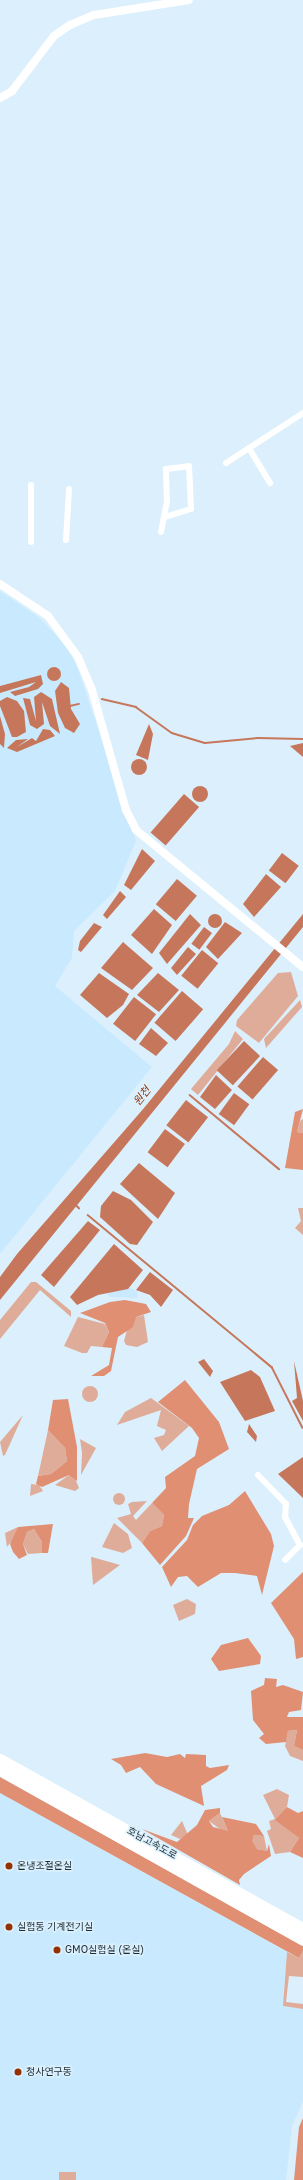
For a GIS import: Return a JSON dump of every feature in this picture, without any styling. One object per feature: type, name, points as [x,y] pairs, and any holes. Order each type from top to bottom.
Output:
[{"type":"highway","name":"호남고속도로","points":[[0,1758],[303,1928]]},
{"type":"highway","name":"호남고속도로","points":[[0,1770],[303,1940]]},
{"type":"street","points":[[0,98],[12,91],[54,36],[70,25],[94,14],[189,0]]},
{"type":"street","points":[[226,463],[303,413]]},
{"type":"street","points":[[249,448],[270,483]]},
{"type":"street","points":[[161,532],[165,517],[166,469],[189,466],[191,509],[165,517]]},
{"type":"street","points":[[31,485],[31,542]]},
{"type":"street","points":[[66,540],[69,489]]},
{"type":"street","points":[[0,584],[48,616],[78,657],[92,690],[126,810],[144,840],[274,946],[300,965]]},
{"type":"street","points":[[258,1475],[286,1504],[285,1517],[300,1545],[286,1560]]},
{"type":"shaded area","points":[[0,591],[40,618],[68,648],[78,669],[136,841],[115,891],[74,931],[72,958],[55,986],[152,1067],[0,1254]]},
{"type":"shaded area","points":[[51,667],[57,667],[61,671],[61,677],[57,681],[51,681],[47,677],[47,671]]},
{"type":"shaded area","points":[[41,675],[43,684],[38,689],[15,696],[10,692],[29,687],[36,682],[0,693],[0,686]]},
{"type":"shaded area","points":[[61,682],[69,688],[71,709],[80,724],[74,733],[65,728],[58,713],[55,691]]},
{"type":"shaded area","points":[[41,692],[52,699],[60,734],[50,726],[42,702],[44,724],[37,729],[30,725],[23,698],[30,699],[36,721],[34,697]]},
{"type":"shaded area","points":[[7,697],[17,701],[24,711],[26,732],[17,737],[12,737],[0,706],[0,701]]},
{"type":"shaded area","points":[[0,716],[5,734],[4,748],[0,744]]},
{"type":"shaded area","points":[[149,724],[153,734],[148,760],[136,755]]},
{"type":"shaded area","points":[[43,729],[50,730],[55,736],[17,752],[7,748],[16,740],[28,739],[17,747],[32,738],[36,741]]},
{"type":"shaded area","points":[[303,743],[303,757],[290,746]]},
{"type":"shaded area","points":[[139,759],[145,761],[147,767],[145,773],[139,775],[133,773],[131,767],[133,761]]},
{"type":"shaded area","points":[[200,786],[207,791],[208,794],[203,801],[200,802],[193,797],[192,794],[197,787]]},
{"type":"shaded area","points":[[184,794],[199,807],[166,846],[151,832]]},
{"type":"shaded area","points":[[142,849],[155,861],[131,890],[124,885]]},
{"type":"shaded area","points":[[282,853],[299,866],[286,883],[269,871]]},
{"type":"shaded area","points":[[266,874],[281,887],[254,917],[243,904]]},
{"type":"shaded area","points":[[177,879],[197,896],[176,921],[156,904]]},
{"type":"shaded area","points":[[120,891],[126,897],[107,919],[103,915]]},
{"type":"shaded area","points":[[154,909],[172,925],[152,954],[131,935]]},
{"type":"shaded area","points":[[190,914],[201,925],[167,964],[159,953]]},
{"type":"shaded area","points":[[215,914],[220,916],[222,921],[220,926],[215,928],[210,926],[208,921],[210,916]]},
{"type":"shaded area","points":[[303,914],[303,927],[0,1300],[0,1277],[17,1254],[144,1108]]},
{"type":"shaded area","points":[[225,922],[242,933],[218,959],[206,947]]},
{"type":"shaded area","points":[[94,923],[102,927],[81,952],[78,950],[80,941]]},
{"type":"shaded area","points":[[204,927],[212,933],[199,950],[191,944]]},
{"type":"shaded area","points":[[123,942],[153,968],[132,990],[101,968]]},
{"type":"shaded area","points":[[188,947],[196,954],[177,975],[171,968]]},
{"type":"shaded area","points":[[202,950],[218,963],[198,989],[181,976]]},
{"type":"shaded area","points":[[291,972],[298,996],[259,1043],[236,1026],[237,1020],[278,973]]},
{"type":"shaded area","points":[[99,973],[129,994],[123,1005],[107,1018],[80,995]]},
{"type":"shaded area","points":[[158,973],[179,990],[159,1012],[137,995]]},
{"type":"shaded area","points":[[182,991],[203,1009],[176,1041],[154,1023]]},
{"type":"shaded area","points":[[134,997],[156,1014],[135,1041],[113,1024]]},
{"type":"shaded area","points":[[300,1000],[302,1007],[266,1048],[264,1039]]},
{"type":"shaded area","points":[[151,1028],[168,1043],[156,1056],[139,1044]]},
{"type":"shaded area","points":[[235,1031],[243,1039],[198,1095],[191,1089],[229,1044]]},
{"type":"shaded area","points":[[244,1041],[260,1056],[233,1085],[217,1070]]},
{"type":"shaded area","points":[[263,1057],[278,1070],[253,1100],[237,1086]]},
{"type":"shaded area","points":[[216,1075],[232,1090],[215,1109],[200,1097]]},
{"type":"shaded area","points":[[234,1093],[249,1104],[234,1125],[219,1114]]},
{"type":"shaded area","points":[[186,1100],[208,1117],[188,1142],[166,1125]]},
{"type":"shaded area","points":[[303,1109],[297,1132],[303,1133],[303,1170],[285,1168],[295,1112]]},
{"type":"shaded area","points":[[303,1119],[303,1133],[297,1132],[300,1121]]},
{"type":"shaded area","points":[[165,1129],[185,1144],[168,1167],[148,1152]]},
{"type":"shaded area","points":[[139,1163],[175,1193],[158,1219],[120,1184]]},
{"type":"shaded area","points":[[113,1191],[131,1200],[153,1222],[137,1245],[130,1244],[100,1217],[101,1206]]},
{"type":"shaded area","points":[[298,1208],[303,1208],[303,1235],[295,1228],[301,1221]]},
{"type":"shaded area","points":[[88,1221],[100,1230],[54,1287],[41,1275]]},
{"type":"shaded area","points":[[114,1244],[143,1270],[128,1289],[98,1295],[77,1305],[70,1297]]},
{"type":"shaded area","points":[[150,1272],[173,1290],[161,1307],[150,1295],[136,1290]]},
{"type":"shaded area","points":[[31,1282],[36,1282],[71,1311],[71,1317],[40,1290],[0,1339],[0,1320]]},
{"type":"shaded area","points":[[129,1287],[138,1292],[137,1298],[110,1297],[106,1292]]},
{"type":"shaded area","points":[[125,1300],[146,1304],[151,1312],[136,1317],[133,1327],[118,1337],[111,1371],[104,1376],[91,1376],[109,1365],[112,1348],[102,1347],[109,1332],[105,1323],[80,1313],[110,1302]]},
{"type":"shaded area","points":[[144,1315],[148,1342],[137,1347],[126,1345],[124,1341],[127,1330],[136,1317]]},
{"type":"shaded area","points":[[78,1317],[105,1324],[109,1332],[102,1347],[91,1346],[87,1353],[82,1353],[64,1346]]},
{"type":"shaded area","points":[[204,1359],[213,1371],[210,1377],[198,1362]]},
{"type":"shaded area","points":[[294,1361],[303,1401],[303,1421],[292,1401],[297,1398]]},
{"type":"shaded area","points":[[251,1370],[260,1377],[275,1411],[245,1421],[220,1382]]},
{"type":"shaded area","points":[[185,1380],[219,1422],[229,1449],[197,1469],[189,1504],[188,1518],[194,1518],[186,1536],[160,1565],[142,1543],[150,1531],[162,1526],[164,1515],[152,1503],[166,1488],[165,1477],[195,1456],[199,1438],[192,1428],[158,1402]]},
{"type":"shaded area","points":[[90,1386],[96,1388],[98,1394],[96,1400],[90,1402],[84,1400],[82,1394],[84,1388]]},
{"type":"shaded area","points":[[151,1398],[189,1426],[162,1451],[154,1438],[164,1435],[166,1430],[157,1426],[161,1410],[117,1425],[125,1412]]},
{"type":"shaded area","points":[[68,1399],[77,1447],[77,1481],[69,1475],[42,1487],[36,1484],[38,1476],[51,1474],[67,1461],[65,1448],[48,1430],[53,1400]]},
{"type":"shaded area","points":[[23,1415],[5,1455],[3,1456],[0,1442]]},
{"type":"shaded area","points":[[249,1424],[257,1436],[256,1442],[247,1432]]},
{"type":"shaded area","points":[[48,1430],[65,1448],[67,1461],[51,1474],[38,1476]]},
{"type":"shaded area","points":[[80,1439],[96,1448],[81,1475],[82,1453]]},
{"type":"shaded area","points":[[303,1457],[303,1498],[278,1474]]},
{"type":"shaded area","points":[[69,1475],[74,1476],[79,1488],[75,1491],[55,1485]]},
{"type":"shaded area","points":[[31,1484],[39,1485],[43,1491],[30,1496]]},
{"type":"shaded area","points":[[245,1491],[271,1534],[274,1546],[262,1595],[257,1576],[235,1573],[221,1573],[198,1587],[187,1576],[178,1577],[171,1587],[162,1567],[187,1540],[193,1525],[202,1516],[229,1505]]},
{"type":"shaded area","points":[[121,1493],[124,1494],[124,1504],[117,1505],[114,1504],[113,1497],[114,1494]]},
{"type":"shaded area","points":[[147,1501],[133,1516],[136,1520],[152,1503],[164,1515],[162,1526],[150,1531],[142,1543],[117,1518],[131,1514],[128,1504],[132,1502]]},
{"type":"shaded area","points":[[114,1523],[128,1534],[132,1548],[123,1553],[102,1547]]},
{"type":"shaded area","points":[[53,1524],[48,1553],[42,1553],[42,1542],[34,1529],[27,1532],[23,1544],[27,1555],[19,1559],[13,1552],[10,1544],[18,1527]]},
{"type":"shaded area","points":[[18,1527],[17,1534],[7,1547],[5,1533]]},
{"type":"shaded area","points":[[34,1529],[42,1542],[42,1553],[28,1554],[23,1544],[27,1532]]},
{"type":"shaded area","points":[[92,1557],[120,1565],[93,1585]]},
{"type":"shaded area","points":[[303,1572],[303,1657],[296,1659],[294,1639],[271,1603]]},
{"type":"shaded area","points":[[187,1599],[196,1604],[195,1614],[179,1621],[173,1605]]},
{"type":"shaded area","points":[[248,1638],[261,1656],[260,1664],[219,1671],[211,1659],[221,1645]]},
{"type":"shaded area","points":[[265,1678],[277,1679],[276,1687],[283,1685],[303,1692],[301,1710],[289,1712],[287,1717],[303,1717],[303,1750],[294,1746],[297,1730],[288,1731],[286,1742],[266,1744],[259,1738],[264,1734],[253,1720],[251,1691],[264,1685]]},
{"type":"shaded area","points":[[297,1730],[294,1746],[303,1750],[303,1761],[290,1756],[285,1746],[288,1731]]},
{"type":"shaded area","points":[[145,1753],[167,1757],[180,1754],[185,1758],[186,1754],[206,1755],[206,1766],[210,1768],[229,1765],[227,1770],[201,1786],[204,1806],[156,1784],[140,1767],[126,1773],[121,1765],[111,1759]]},
{"type":"shaded area","points":[[0,1777],[303,1946],[303,1951],[299,1958],[0,1793]]},
{"type":"shaded area","points":[[277,1789],[289,1795],[287,1807],[276,1820],[299,1838],[290,1852],[275,1854],[267,1831],[271,1829],[269,1821],[275,1819],[263,1795]]},
{"type":"shaded area","points":[[0,1793],[287,1952],[283,2006],[303,2009],[303,2102],[292,2126],[286,2180],[0,2180]]},
{"type":"shaded area","points":[[287,1807],[298,1813],[303,1811],[303,1858],[290,1852],[299,1838],[275,1820]]},
{"type":"shaded area","points":[[220,1808],[220,1813],[209,1821],[213,1827],[228,1831],[222,1817],[256,1824],[264,1836],[254,1835],[252,1841],[257,1849],[267,1851],[269,1844],[271,1856],[244,1874],[239,1880],[240,1885],[142,1829],[177,1842],[197,1825],[205,1810]]},
{"type":"shaded area","points":[[220,1813],[228,1831],[225,1833],[209,1821]]},
{"type":"shaded area","points":[[182,1821],[188,1835],[180,1839],[171,1835]]},
{"type":"shaded area","points":[[254,1835],[264,1836],[267,1851],[257,1849],[251,1841]]},
{"type":"shaded area","points":[[303,1951],[303,1977],[289,1976],[286,2002],[303,2004],[303,2009],[283,2006],[287,1952],[299,1958]]},
{"type":"shaded area","points":[[303,2118],[303,2180],[294,2180],[299,2127]]},
{"type":"shaded area","points":[[59,2172],[76,2172],[76,2180],[59,2180]]},
{"type":"waterway","points":[[102,699],[136,707],[172,733],[205,743],[258,738],[303,739]]},
{"type":"waterway","points":[[70,706],[79,704]]},
{"type":"waterway","points":[[190,1095],[279,1169]]},
{"type":"waterway","points":[[75,1204],[79,1208]]},
{"type":"waterway","points":[[88,1215],[272,1367],[303,1428]]},
{"type":"place","name":"온냉조절온실","points":[[9,1866]]},
{"type":"place","name":"실험동 기계전기실","points":[[9,1927]]},
{"type":"place","name":"GMO실험실 (온실)","points":[[57,1950]]},
{"type":"place","name":"청사연구동","points":[[18,2072]]},
{"type":"water label","name":"원천","points":[[142,1096]]}]
